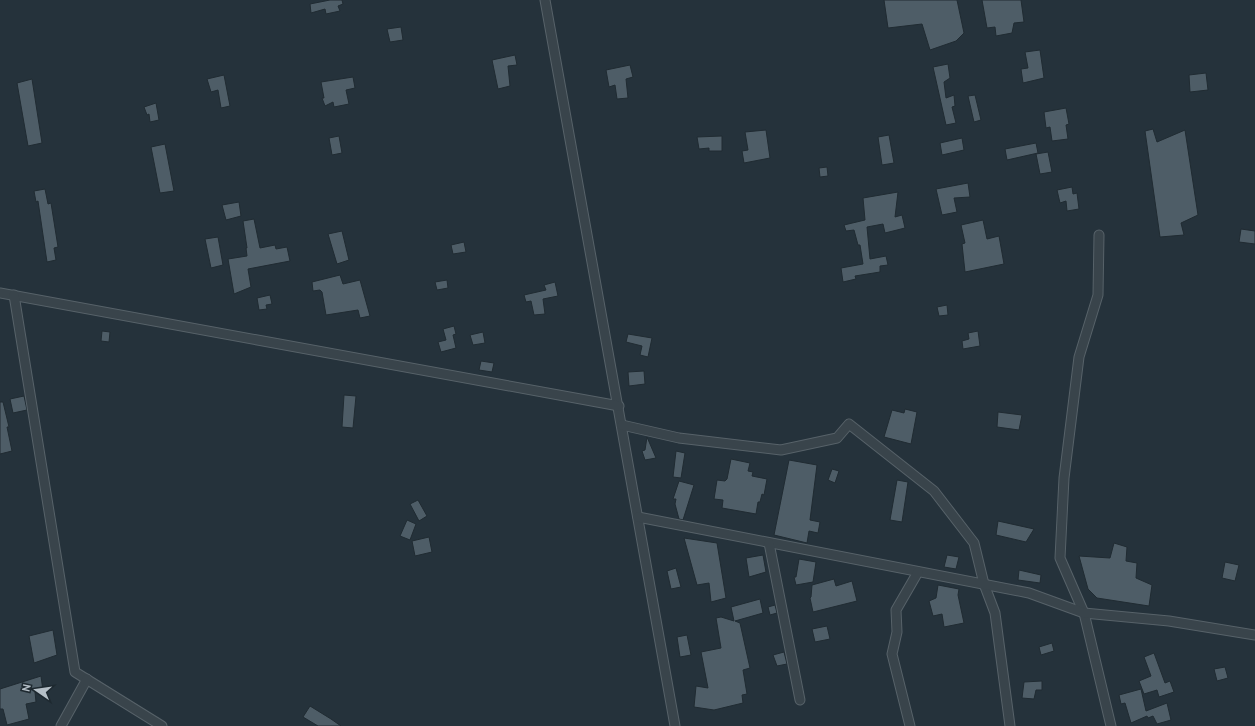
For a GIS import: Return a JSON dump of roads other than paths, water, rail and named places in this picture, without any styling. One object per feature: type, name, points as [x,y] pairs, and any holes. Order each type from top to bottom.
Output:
[{"type":"street","points":[[545,0],[619,406],[675,726]]},
{"type":"street","points":[[1099,235],[1098,296],[1079,358],[1064,478],[1060,558],[1084,613],[1111,726]]},
{"type":"street","points":[[0,293],[619,406]]},
{"type":"street","points":[[14,295],[75,672],[162,726]]},
{"type":"street","points":[[622,425],[679,438],[781,450],[837,438],[849,424],[934,491],[974,543],[984,584],[995,612],[1010,726]]},
{"type":"street","points":[[638,517],[1029,593],[1084,613],[1169,621],[1255,635]]},
{"type":"street","points":[[769,543],[800,700]]},
{"type":"street","points":[[910,726],[892,654],[897,632],[896,610],[918,572]]},
{"type":"street","points":[[61,726],[87,679]]}]
